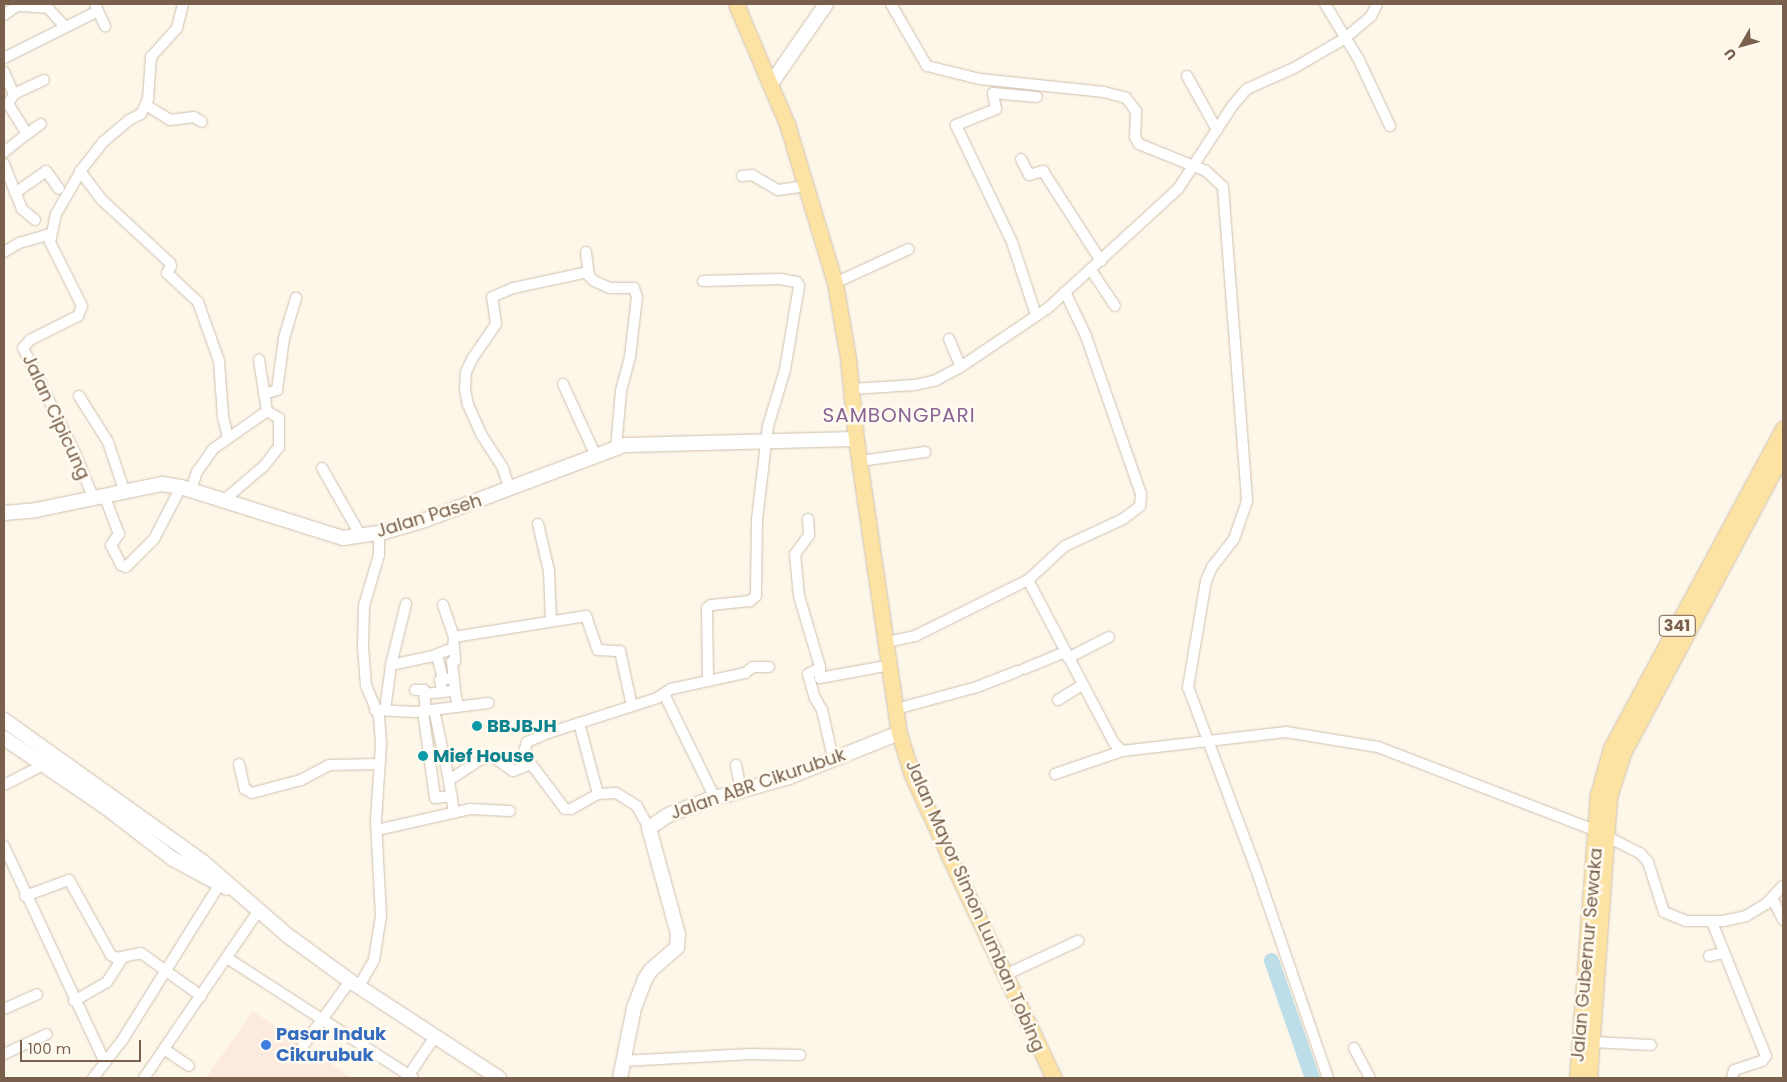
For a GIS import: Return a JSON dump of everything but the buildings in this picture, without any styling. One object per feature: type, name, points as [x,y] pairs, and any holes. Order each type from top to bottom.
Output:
[{"type":"main road","name":"Jalan Mayor Simon Lumban Tobing","points":[[736,4],[787,124],[835,283],[852,390],[856,439],[899,732],[912,775],[1054,1078]]},
{"type":"main road","name":"341","points":[[1659,672],[1783,428]]},
{"type":"main road","name":"341","points":[[1603,834],[1598,795],[1611,748],[1659,672],[1783,453]]},
{"type":"main road","name":"Jalan Gubernur Sewaka","points":[[1577,1078],[1590,999],[1603,834]]},
{"type":"main road","name":"341","points":[[1589,1078],[1593,1042],[1590,999]]},
{"type":"street","points":[[4,252],[19,243],[50,231],[80,171],[103,142],[129,120],[141,114],[146,104],[152,75],[151,56],[177,28],[183,4]]},
{"type":"street","points":[[770,84],[826,4]]},
{"type":"street","points":[[891,4],[927,66],[943,72],[1025,91],[1037,97]]},
{"type":"street","points":[[1325,4],[1344,39],[1359,60],[1390,126]]},
{"type":"street","points":[[852,390],[915,385],[936,380],[961,367],[1036,315],[1102,261],[1178,189],[1247,89],[1294,68],[1344,39],[1371,16],[1377,4]]},
{"type":"street","points":[[4,15],[20,5],[48,8],[65,27]]},
{"type":"street","points":[[4,58],[65,27],[96,7],[105,26]]},
{"type":"street","points":[[4,72],[14,94]]},
{"type":"street","points":[[1188,76],[1217,130]]},
{"type":"street","points":[[27,134],[8,106],[14,94],[44,80]]},
{"type":"street","points":[[1036,315],[1012,242],[956,125],[996,108],[993,93],[1025,91],[1104,92],[1126,98],[1136,111],[1135,137],[1139,144],[1212,175],[1223,187],[1247,501],[1234,539],[1212,567],[1206,581],[1190,667],[1188,688],[1194,708],[1210,742],[1328,1078]]},
{"type":"street","points":[[146,104],[170,120],[194,117],[202,122]]},
{"type":"street","points":[[4,152],[41,124]]},
{"type":"street","points":[[1021,160],[1029,175],[1043,171],[1102,261]]},
{"type":"street","points":[[4,164],[22,208],[35,220]]},
{"type":"street","points":[[15,192],[46,171],[59,189]]},
{"type":"street","points":[[80,171],[102,200],[170,263],[172,266],[167,273],[198,302],[219,361],[223,417],[228,437]]},
{"type":"street","points":[[742,176],[752,175],[778,190],[805,186]]},
{"type":"street","name":"Jalan Cipicung","points":[[50,231],[53,250],[82,306],[78,316],[30,340],[23,348],[98,496]]},
{"type":"street","points":[[835,283],[909,250]]},
{"type":"street","points":[[586,252],[588,272],[600,285],[634,288],[637,297],[630,357],[621,391],[616,448]]},
{"type":"street","points":[[1091,270],[1115,306]]},
{"type":"street","points":[[510,490],[503,468],[475,420],[465,389],[466,372],[472,359],[496,324],[492,297],[513,288],[588,272]]},
{"type":"street","points":[[703,281],[780,279],[799,284],[785,370],[772,409],[767,443],[757,520],[756,596],[750,601],[708,606],[708,681]]},
{"type":"street","points":[[887,642],[915,636],[1028,580],[1065,546],[1123,519],[1140,506],[1142,494],[1086,336],[1066,292]]},
{"type":"street","points":[[264,394],[277,390],[284,338],[296,298]]},
{"type":"street","points":[[949,339],[961,367]]},
{"type":"street","points":[[224,500],[270,460],[278,447],[279,418],[267,411],[259,360]]},
{"type":"street","points":[[563,384],[596,456]]},
{"type":"street","points":[[79,396],[108,442],[124,490]]},
{"type":"street","points":[[98,496],[119,534],[111,545],[121,565],[126,567],[154,540],[213,450],[228,437],[256,422],[267,411]]},
{"type":"street","name":"Jalan Paseh","points":[[4,513],[36,510],[146,485],[186,489],[343,538],[379,533],[425,520],[510,490],[616,448],[856,439]]},
{"type":"street","points":[[860,461],[925,452]]},
{"type":"street","points":[[322,468],[361,536]]},
{"type":"street","points":[[808,519],[809,535],[795,554],[799,596],[820,667],[818,669],[822,680],[890,665]]},
{"type":"street","points":[[538,524],[549,571],[551,621]]},
{"type":"street","points":[[379,533],[379,555],[364,606],[363,646],[366,686],[380,710]]},
{"type":"street","points":[[1028,580],[1114,743],[1122,751]]},
{"type":"street","points":[[295,1057],[322,1019],[374,960],[379,944],[381,880],[377,830],[381,744],[379,716],[406,604]]},
{"type":"street","points":[[443,605],[454,641],[448,679]]},
{"type":"street","points":[[391,665],[437,655],[454,641],[551,621],[589,618],[598,650],[620,651],[632,706]]},
{"type":"street","points":[[896,709],[977,687],[1067,655],[1109,637]]},
{"type":"street","points":[[437,655],[455,691],[458,707]]},
{"type":"street","points":[[649,828],[637,806],[616,793],[598,794],[571,809],[565,809],[531,764],[525,749],[527,742],[632,706],[664,694],[674,688],[745,673],[753,667],[769,667]]},
{"type":"street","points":[[818,669],[808,674],[822,710],[833,758]]},
{"type":"street","points":[[442,692],[440,680],[448,679]]},
{"type":"street","points":[[1058,700],[1082,684]]},
{"type":"street","points":[[454,812],[449,780],[428,710],[419,692],[455,691]]},
{"type":"street","points":[[664,694],[715,798]]},
{"type":"street","points":[[380,710],[428,710],[488,703]]},
{"type":"street","points":[[428,710],[435,798],[452,796]]},
{"type":"street","points":[[4,720],[31,746],[45,764],[173,859],[221,882]]},
{"type":"street","points":[[579,723],[598,794]]},
{"type":"street","name":"Jalan ABR Cikurubuk","points":[[620,1078],[634,1008],[645,980],[651,970],[677,947],[678,934],[649,828],[668,815],[715,798],[789,777],[899,732]]},
{"type":"street","points":[[1054,774],[1122,751],[1286,732],[1378,747],[1603,834],[1640,853],[1648,862],[1660,904],[1669,916],[1686,921],[1712,922],[1746,916],[1772,898],[1783,886]]},
{"type":"street","points":[[4,738],[31,746],[234,890],[354,984],[434,1038],[499,1078]]},
{"type":"street","points":[[449,780],[488,757],[503,761],[513,770],[531,764]]},
{"type":"street","points":[[4,785],[45,764]]},
{"type":"street","points":[[239,764],[244,789],[252,793],[301,780],[329,765],[379,764]]},
{"type":"street","points":[[736,766],[741,791]]},
{"type":"street","points":[[377,830],[470,808],[510,811]]},
{"type":"street","points":[[4,846],[7,861],[26,896],[105,1062]]},
{"type":"street","points":[[26,896],[69,880],[111,955],[123,957],[141,953],[201,996]]},
{"type":"street","points":[[93,1078],[221,882]]},
{"type":"street","points":[[1772,898],[1783,920]]},
{"type":"street","points":[[144,1078],[228,958],[258,910]]},
{"type":"street","points":[[1712,922],[1766,1056],[1762,1061],[1734,1070],[1732,1078]]},
{"type":"street","points":[[1005,974],[1078,941]]},
{"type":"street","points":[[1709,956],[1723,953]]},
{"type":"street","points":[[74,1000],[107,982],[123,957]]},
{"type":"street","points":[[228,958],[410,1077],[434,1038]]},
{"type":"street","points":[[4,1009],[37,994]]},
{"type":"street","points":[[4,1054],[47,1034]]},
{"type":"street","points":[[1593,1042],[1651,1045]]},
{"type":"street","points":[[1354,1048],[1370,1078]]},
{"type":"street","points":[[164,1049],[189,1066]]},
{"type":"street","points":[[623,1061],[751,1054],[800,1055]]},
{"type":"shaded area","name":"Pasar Induk Cikurubuk","points":[[253,1011],[352,1078],[206,1078]]},
{"type":"waterway","points":[[1271,960],[1312,1078]]},
{"type":"place","name":"BBJBJH","points":[[477,726]]},
{"type":"place","name":"Mief House","points":[[423,756]]},
{"type":"place","name":"Pasar Induk Cikurubuk","points":[[266,1045]]},
{"type":"district","name":"SAMBONGPARI","points":[[899,415]]}]
